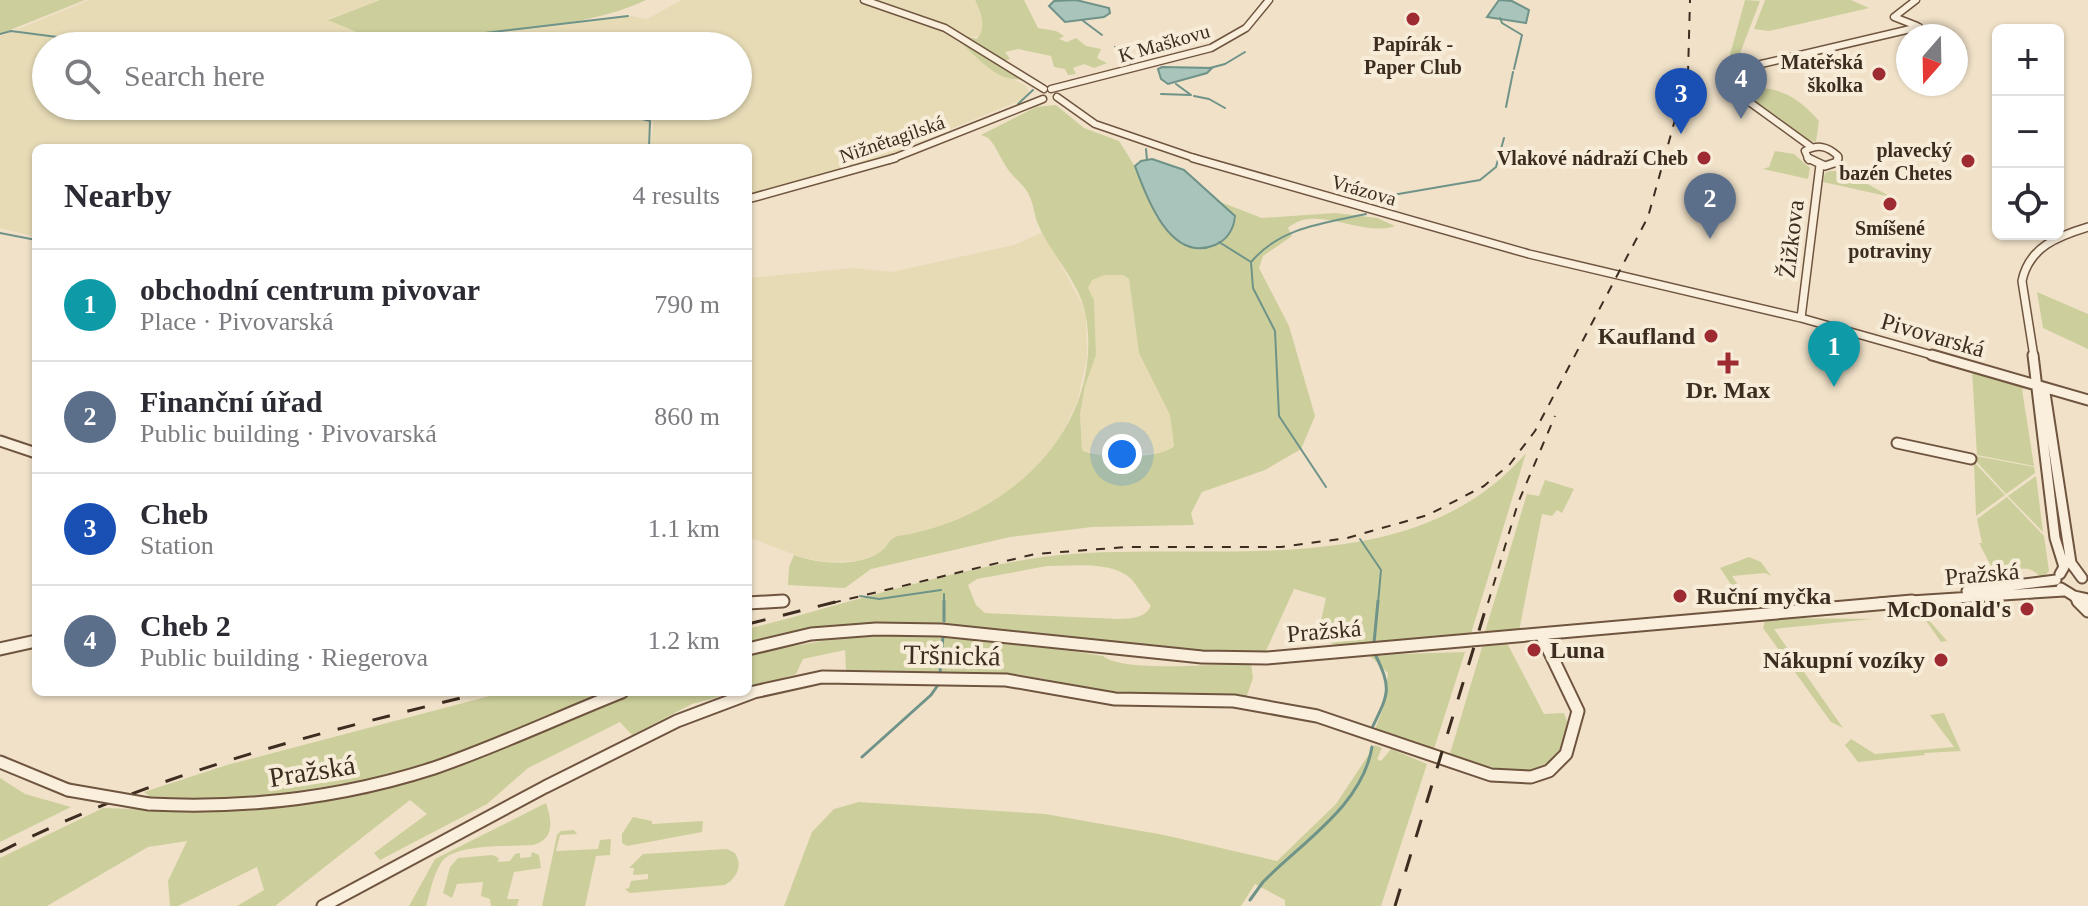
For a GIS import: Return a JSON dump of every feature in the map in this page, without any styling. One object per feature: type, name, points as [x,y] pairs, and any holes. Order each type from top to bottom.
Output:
[{"type":"street","points":[[864,0],[945,28],[1063,104]]},
{"type":"street","name":"K Maškovu","points":[[1042,93],[1177,59],[1220,44],[1246,28],[1269,0]]},
{"type":"street","points":[[1820,165],[1805,156],[1810,146],[1748,101],[1742,91],[1744,68],[1919,27],[1894,17],[1916,0]]},
{"type":"street","points":[[1042,93],[1058,95],[1074,85]]},
{"type":"street","name":"Nižnětagilská","points":[[752,198],[892,159],[1020,106],[1042,93]]},
{"type":"street","name":"Vrázova","points":[[1058,95],[1063,104],[1127,138],[1529,254],[1674,290]]},
{"type":"street","name":"Žižkova","points":[[1801,318],[1820,165],[1834,164],[1838,156],[1826,147],[1810,146]]},
{"type":"street","points":[[2088,227],[2043,244],[2023,273],[2055,538],[2064,567],[2058,577],[2069,594],[2088,611]]},
{"type":"street","name":"Pivovarská","points":[[1674,290],[1801,318],[2088,400]]},
{"type":"street","points":[[2038,385],[2045,393],[2071,563],[2085,580]]},
{"type":"street","points":[[0,441],[32,452]]},
{"type":"street","points":[[1897,443],[1971,459]]},
{"type":"street","name":"Pražská","points":[[752,648],[869,629],[953,630],[1150,655],[1223,659],[1541,634],[1904,600],[2058,577],[2085,580]]},
{"type":"street","name":"Pražská","points":[[1904,600],[2069,594],[2088,599]]},
{"type":"street","points":[[752,603],[783,601]]},
{"type":"street","name":"Tršnická","points":[[752,694],[813,679],[1006,680],[1115,699],[1234,701],[1317,716],[1476,771],[1513,779],[1544,773],[1562,759],[1574,736],[1578,711],[1541,634]]},
{"type":"street","points":[[0,649],[32,642]]},
{"type":"street","name":"Pražská","points":[[0,762],[68,790],[149,804],[195,808],[281,802],[374,785],[450,761],[612,696]]},
{"type":"street","name":"Tršnická","points":[[323,906],[545,787],[677,721],[742,696]]},
{"type":"shaded area","points":[[89,0],[379,0],[328,19],[358,32],[32,32],[32,120],[646,120],[651,123],[648,144],[32,144],[32,236],[0,228],[0,36],[13,32],[30,33],[16,30]]},
{"type":"shaded area","points":[[682,0],[856,0],[939,28],[974,53],[987,67],[1025,85],[1029,92],[1021,100],[888,155],[752,194],[752,144],[651,144],[654,122],[649,120],[752,120],[752,32],[504,32],[631,16],[647,19]]},
{"type":"shaded area","points":[[868,0],[975,0],[983,23],[981,36],[967,37],[913,14]]},
{"type":"shaded area","points":[[1043,232],[1086,315],[1087,358],[1077,402],[1061,436],[1031,474],[1009,493],[940,528],[892,538],[878,554],[858,561],[826,562],[803,558],[752,539],[752,278],[853,268],[892,272],[1014,245]]},
{"type":"shaded area","points":[[1105,275],[1123,275],[1129,279],[1139,353],[1170,415],[1174,446],[1165,453],[1100,455],[1082,450],[1080,414],[1085,386],[1096,355],[1094,303],[1088,288],[1091,280]]},
{"type":"green space","points":[[0,0],[85,0],[0,34]]},
{"type":"green space","points":[[380,0],[646,0],[590,18],[491,32],[357,32],[328,20]]},
{"type":"green space","points":[[975,0],[1024,0],[1038,28],[1056,31],[1064,36],[1059,39],[1067,42],[1076,38],[1086,46],[1101,49],[1097,58],[1107,63],[1094,68],[1084,64],[1073,68],[1076,74],[1068,75],[1065,69],[1054,67],[1051,56],[1018,49],[1005,52],[1010,59],[995,63],[1021,79],[1002,76],[956,39],[962,35],[977,39],[980,35],[982,20]]},
{"type":"green space","points":[[1745,0],[1760,1],[1736,64],[1728,62]]},
{"type":"green space","points":[[1765,0],[1851,0],[1869,8],[1769,31],[1754,29]]},
{"type":"green space","points":[[1751,88],[1780,92],[1804,106],[1819,121],[1816,142],[1765,111],[1754,99]]},
{"type":"green space","points":[[1056,105],[1084,128],[1119,141],[1136,168],[1156,217],[1187,247],[1211,246],[1233,226],[1236,219],[1215,200],[1262,218],[1335,213],[1377,218],[1395,226],[1382,229],[1325,220],[1299,221],[1288,228],[1292,236],[1263,256],[1259,268],[1289,326],[1315,416],[1301,449],[1265,470],[1202,492],[1191,513],[1194,525],[1092,527],[1010,537],[871,569],[845,588],[788,585],[789,567],[794,555],[825,562],[858,561],[880,552],[895,537],[937,527],[975,511],[1009,490],[1039,464],[1063,432],[1080,397],[1088,358],[1083,304],[1037,221],[1027,192],[1007,168],[991,141],[981,135],[1036,107]],"holes":[[[1105,275],[1123,275],[1129,279],[1139,353],[1170,415],[1174,446],[1144,455],[1101,455],[1082,450],[1080,414],[1085,386],[1096,355],[1094,300],[1088,288],[1092,280]]]},
{"type":"green space","points":[[1775,151],[1794,154],[1810,168],[1808,179],[1763,169],[1769,167]]},
{"type":"green space","points":[[1844,171],[1891,197],[1823,182],[1825,173]]},
{"type":"green space","points":[[2037,292],[2088,314],[2088,349],[2043,328]]},
{"type":"green space","points":[[1972,371],[2017,384],[2026,391],[2022,389],[2034,466],[1977,455]]},
{"type":"green space","points":[[1526,453],[1470,637],[1343,647],[1317,639],[1326,598],[1294,589],[1265,653],[1222,654],[954,626],[752,644],[752,628],[931,579],[1006,563],[1104,552],[1299,549],[1363,541],[1423,524],[1478,496]],"holes":[[[1047,566],[1114,569],[1124,574],[1151,606],[1141,616],[1119,619],[985,613],[976,605],[968,585],[977,579]]]},
{"type":"green space","points":[[1976,456],[2034,467],[2035,473],[2006,494],[1975,460]]},
{"type":"green space","points":[[1974,463],[2005,495],[1976,516]]},
{"type":"green space","points":[[2036,476],[2043,532],[2008,496]]},
{"type":"green space","points":[[1545,480],[1574,489],[1562,513],[1557,510],[1552,516],[1542,514],[1519,631],[1484,635],[1527,494],[1539,496]]},
{"type":"green space","points":[[2007,497],[2044,536],[2049,571],[2042,578],[2022,569],[2015,571],[2024,580],[2000,583],[1979,543],[1982,543],[1977,519]]},
{"type":"green space","points":[[1749,557],[1761,562],[1771,576],[1765,573],[1732,576],[1741,590],[1734,589],[1720,568]]},
{"type":"green space","points":[[1997,599],[1991,606],[1929,612],[1932,617],[1927,618],[1947,641],[1941,642],[1919,611],[1925,606]]},
{"type":"green space","points":[[1786,618],[1872,619],[1774,629],[1843,728],[1831,722],[1763,628],[1765,621]]},
{"type":"green space","points":[[869,633],[1015,644],[1151,666],[1251,663],[1253,678],[1246,698],[1127,696],[1093,692],[1040,678],[846,671],[845,650],[803,659],[796,674],[752,688],[752,653]]},
{"type":"green space","points":[[1507,643],[1544,714],[1564,713],[1571,733],[1545,764],[1518,774],[1449,757],[1483,644]]},
{"type":"green space","points":[[1465,652],[1433,752],[1375,729],[1383,709],[1388,673],[1369,655]]},
{"type":"green space","points":[[490,696],[604,696],[468,751],[408,771],[350,785],[294,794],[237,798],[152,799],[144,792],[227,765]]},
{"type":"green space","points":[[629,696],[721,696],[692,704],[632,735],[620,722],[528,768],[487,804],[380,860],[374,853],[427,814],[410,800],[275,906],[237,906],[264,890],[257,867],[178,906],[170,906],[168,881],[187,841],[148,847],[47,906],[0,906],[0,858],[103,808],[193,811],[278,808],[374,791],[461,763]]},
{"type":"green space","points":[[1944,713],[1961,751],[1858,762],[1845,745],[1851,739],[1875,754],[1954,747],[1930,715]]},
{"type":"green space","points":[[1375,745],[1382,748],[1377,759],[1381,761],[1391,749],[1427,764],[1381,906],[1285,906],[1285,900],[1255,884],[1241,906],[784,906],[812,832],[834,809],[859,802],[1045,814],[1164,835],[1277,861],[1336,804]]},
{"type":"green space","points":[[0,778],[25,794],[71,807],[0,842]]},
{"type":"green space","points":[[546,803],[550,828],[540,842],[457,852],[441,863],[426,906],[409,906],[435,859]]},
{"type":"green space","points":[[633,817],[652,821],[652,824],[703,821],[702,832],[627,846],[622,843],[622,834]]},
{"type":"green space","points":[[574,830],[577,834],[560,835],[556,851],[598,849],[600,840],[611,839],[610,855],[596,856],[585,906],[542,906],[557,835],[561,831]]},
{"type":"green space","points":[[727,849],[735,853],[739,867],[733,879],[725,885],[630,893],[625,889],[629,888],[631,881],[648,879],[648,874],[633,875],[634,868],[629,868],[643,854]]},
{"type":"green space","points":[[532,852],[539,855],[541,868],[514,872],[507,899],[519,899],[517,906],[491,906],[490,899],[481,896],[483,882],[457,884],[452,898],[443,893],[450,867],[458,858],[492,855],[499,858],[498,862],[510,861],[520,853],[520,858],[531,857]]},
{"type":"water","points":[[1076,0],[1109,8],[1110,13],[1104,17],[1065,22],[1049,6],[1054,1]]},
{"type":"water","points":[[1499,0],[1512,1],[1529,10],[1526,23],[1487,17]]},
{"type":"water","points":[[1212,68],[1207,73],[1168,84],[1161,79],[1158,69]]},
{"type":"water","points":[[1152,159],[1184,170],[1235,216],[1231,230],[1223,240],[1199,248],[1185,245],[1162,224],[1135,166]]},
{"type":"waterway","points":[[493,32],[628,16]]},
{"type":"waterway","points":[[1500,18],[1502,23],[1522,35],[1514,69]]},
{"type":"waterway","points":[[1082,20],[1102,35]]},
{"type":"waterway","points":[[0,34],[11,31],[32,34]]},
{"type":"waterway","points":[[1115,47],[1133,66]]},
{"type":"waterway","points":[[1210,68],[1225,64],[1245,52]]},
{"type":"waterway","points":[[1506,107],[1513,72]]},
{"type":"waterway","points":[[1161,94],[1191,95],[1176,84]]},
{"type":"waterway","points":[[1018,104],[1033,90]]},
{"type":"waterway","points":[[1194,96],[1209,99],[1225,108]]},
{"type":"waterway","points":[[646,120],[650,121],[649,144]]},
{"type":"waterway","points":[[1375,198],[1480,180],[1496,167],[1504,138]]},
{"type":"waterway","points":[[1146,149],[1147,160]]},
{"type":"waterway","points":[[1252,261],[1276,241],[1304,228],[1366,214]]},
{"type":"waterway","points":[[0,233],[32,239]]},
{"type":"waterway","points":[[1219,242],[1251,262],[1253,288],[1275,331],[1279,416],[1326,487]]},
{"type":"waterway","points":[[1360,539],[1381,570],[1378,603]]},
{"type":"waterway","points":[[860,596],[879,599],[941,590]]},
{"type":"waterway","points":[[944,594],[944,621]]},
{"type":"waterway","points":[[1374,643],[1378,601]]},
{"type":"waterway","points":[[940,673],[943,636]]},
{"type":"waterway","points":[[1372,728],[1386,691],[1384,675],[1375,654]]},
{"type":"waterway","points":[[862,757],[931,695],[938,685]]},
{"type":"waterway","points":[[1250,900],[1263,882],[1343,805],[1366,768],[1372,747]]},
{"type":"railway","points":[[832,603],[1035,554],[1127,547],[1281,547],[1347,538],[1428,515],[1484,486],[1510,464],[1535,431],[1648,217],[1688,73],[1690,0]]},
{"type":"railway","points":[[1488,603],[1518,503],[1555,416]]},
{"type":"railway","points":[[752,623],[839,601]]},
{"type":"railway","points":[[1395,906],[1488,601]]},
{"type":"railway","points":[[0,852],[118,799],[178,777],[298,740],[469,696]]},
{"type":"place","name":"Papírák - Paper Club","points":[[1413,19]]},
{"type":"place","name":"Mateřská školka","points":[[1879,74]]},
{"type":"place","name":"Cheb 2","points":[[1741,119]]},
{"type":"place","name":"Cheb","points":[[1681,134]]},
{"type":"place","name":"Vlakové nádraží Cheb","points":[[1704,158]]},
{"type":"place","name":"plavecký bazén Chetes","points":[[1968,161]]},
{"type":"place","name":"Smíšené potraviny","points":[[1890,204]]},
{"type":"place","name":"Finanční úřad","points":[[1710,239]]},
{"type":"place","name":"Kaufland","points":[[1711,336]]},
{"type":"place","name":"Dr. Max","points":[[1728,363]]},
{"type":"place","name":"obchodní centrum pivovar","points":[[1834,387]]},
{"type":"place","name":"Ruční myčka","points":[[1680,596]]},
{"type":"place","name":"McDonald's","points":[[2027,609]]},
{"type":"place","name":"Luna","points":[[1534,650]]},
{"type":"place","name":"Nákupní vozíky","points":[[1941,660]]}]
